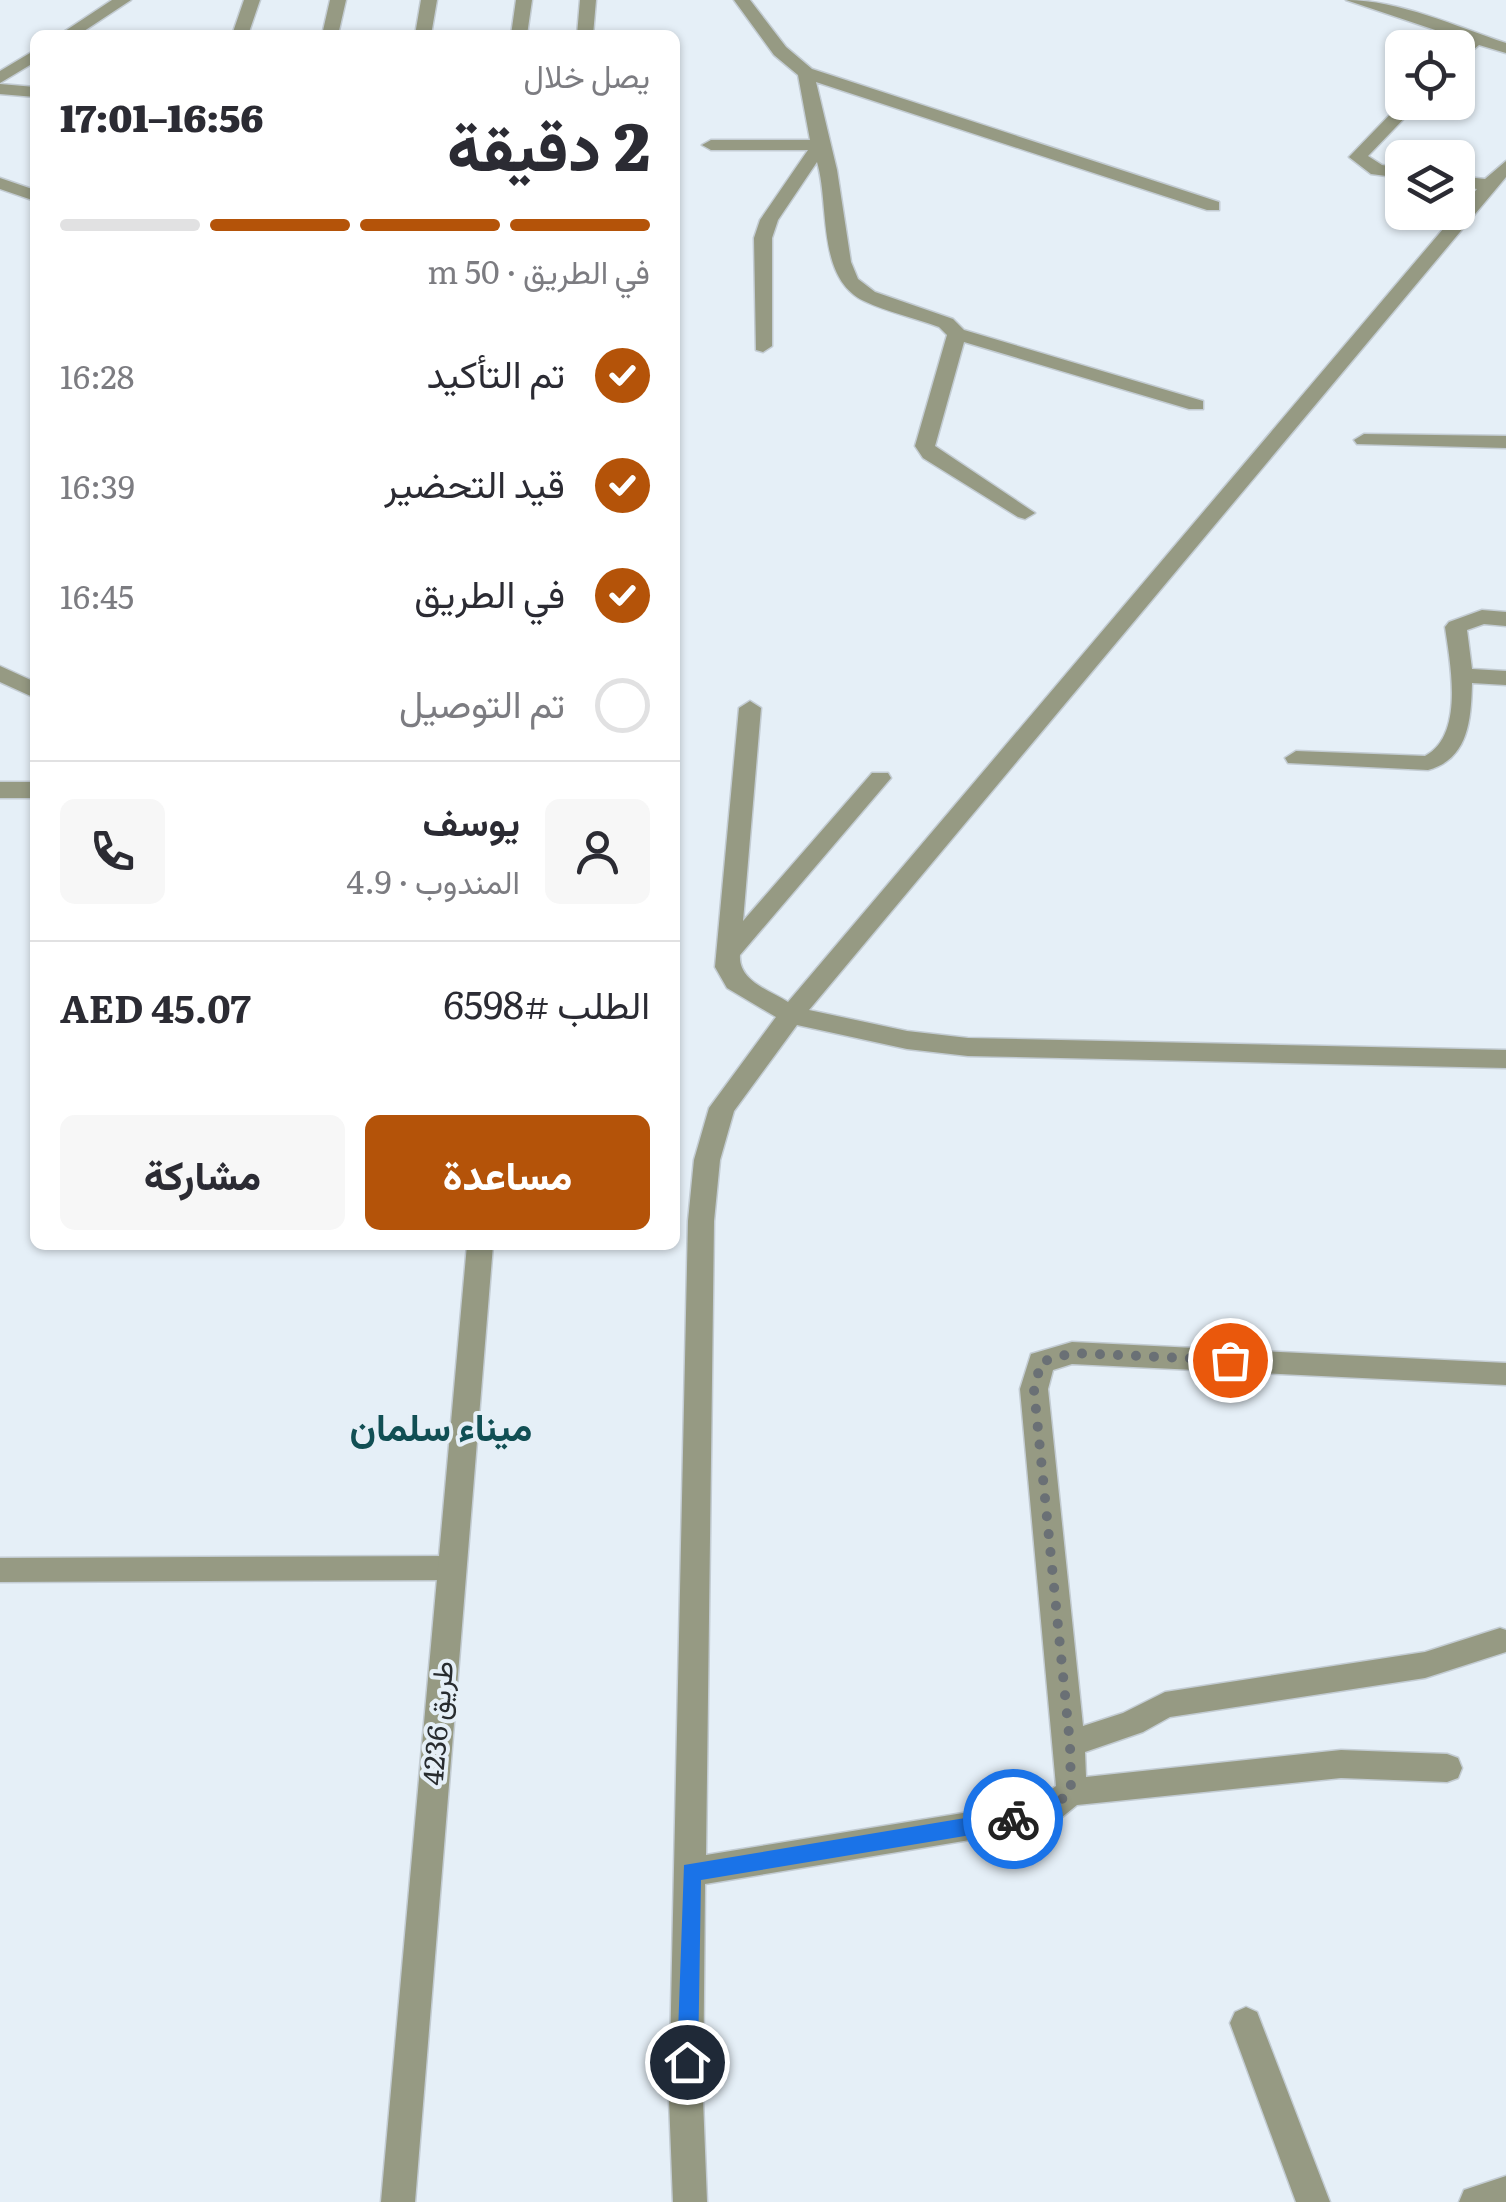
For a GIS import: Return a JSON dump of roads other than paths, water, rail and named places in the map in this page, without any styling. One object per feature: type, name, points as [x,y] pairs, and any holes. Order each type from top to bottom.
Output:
[{"type":"street","points":[[76,30],[123,0]]},
{"type":"street","points":[[242,30],[252,0]]},
{"type":"street","points":[[331,30],[338,0]]},
{"type":"street","points":[[424,30],[429,0]]},
{"type":"street","points":[[520,30],[524,0]]},
{"type":"street","points":[[585,30],[588,0]]},
{"type":"street","points":[[742,0],[780,51],[806,73],[1213,206]]},
{"type":"street","points":[[1354,0],[1506,48]]},
{"type":"street","points":[[1475,40],[1478,37]]},
{"type":"street","points":[[0,78],[30,59]]},
{"type":"street","points":[[806,73],[828,170],[842,262],[850,282],[868,296],[946,323],[957,334],[1196,405]]},
{"type":"street","points":[[0,89],[30,92]]},
{"type":"street","points":[[1385,171],[1358,157],[1394,120]]},
{"type":"street","points":[[712,145],[820,145]]},
{"type":"street","points":[[763,346],[762,238],[820,145]]},
{"type":"street","points":[[690,2202],[686,2100],[700,1221],[705,1175],[722,1108],[790,1015],[1497,175]]},
{"type":"street","points":[[0,183],[30,194]]},
{"type":"street","points":[[957,334],[926,446],[930,454],[1025,514]]},
{"type":"street","points":[[1364,440],[1506,442]]},
{"type":"street","points":[[1296,758],[1428,763],[1442,758],[1452,748],[1462,675],[1456,627],[1482,617],[1506,619]]},
{"type":"street","points":[[0,673],[30,688]]},
{"type":"street","points":[[1462,675],[1506,678]]},
{"type":"street","points":[[750,708],[727,967],[736,982],[790,1015],[868,1034],[968,1046],[1506,1059]]},
{"type":"street","points":[[730,951],[880,778]]},
{"type":"street","points":[[0,790],[30,790]]},
{"type":"street","name":"طريق 4236","points":[[398,2202],[480,1250]]},
{"type":"street","points":[[1071,1792],[1070,1744],[1034,1390],[1041,1362],[1072,1353],[1506,1374]]},
{"type":"street","points":[[0,1570],[451,1568]]},
{"type":"street","points":[[1070,1744],[1132,1723],[1165,1706],[1425,1665],[1500,1641]]},
{"type":"street","points":[[691,1872],[1018,1818],[1050,1808],[1071,1792],[1341,1764],[1447,1768]]},
{"type":"street","points":[[1246,2023],[1313,2202]]},
{"type":"street","points":[[1476,2202],[1506,2193]]},
{"type":"district","name":"ميناء سلمان","points":[[441,1428]]}]
